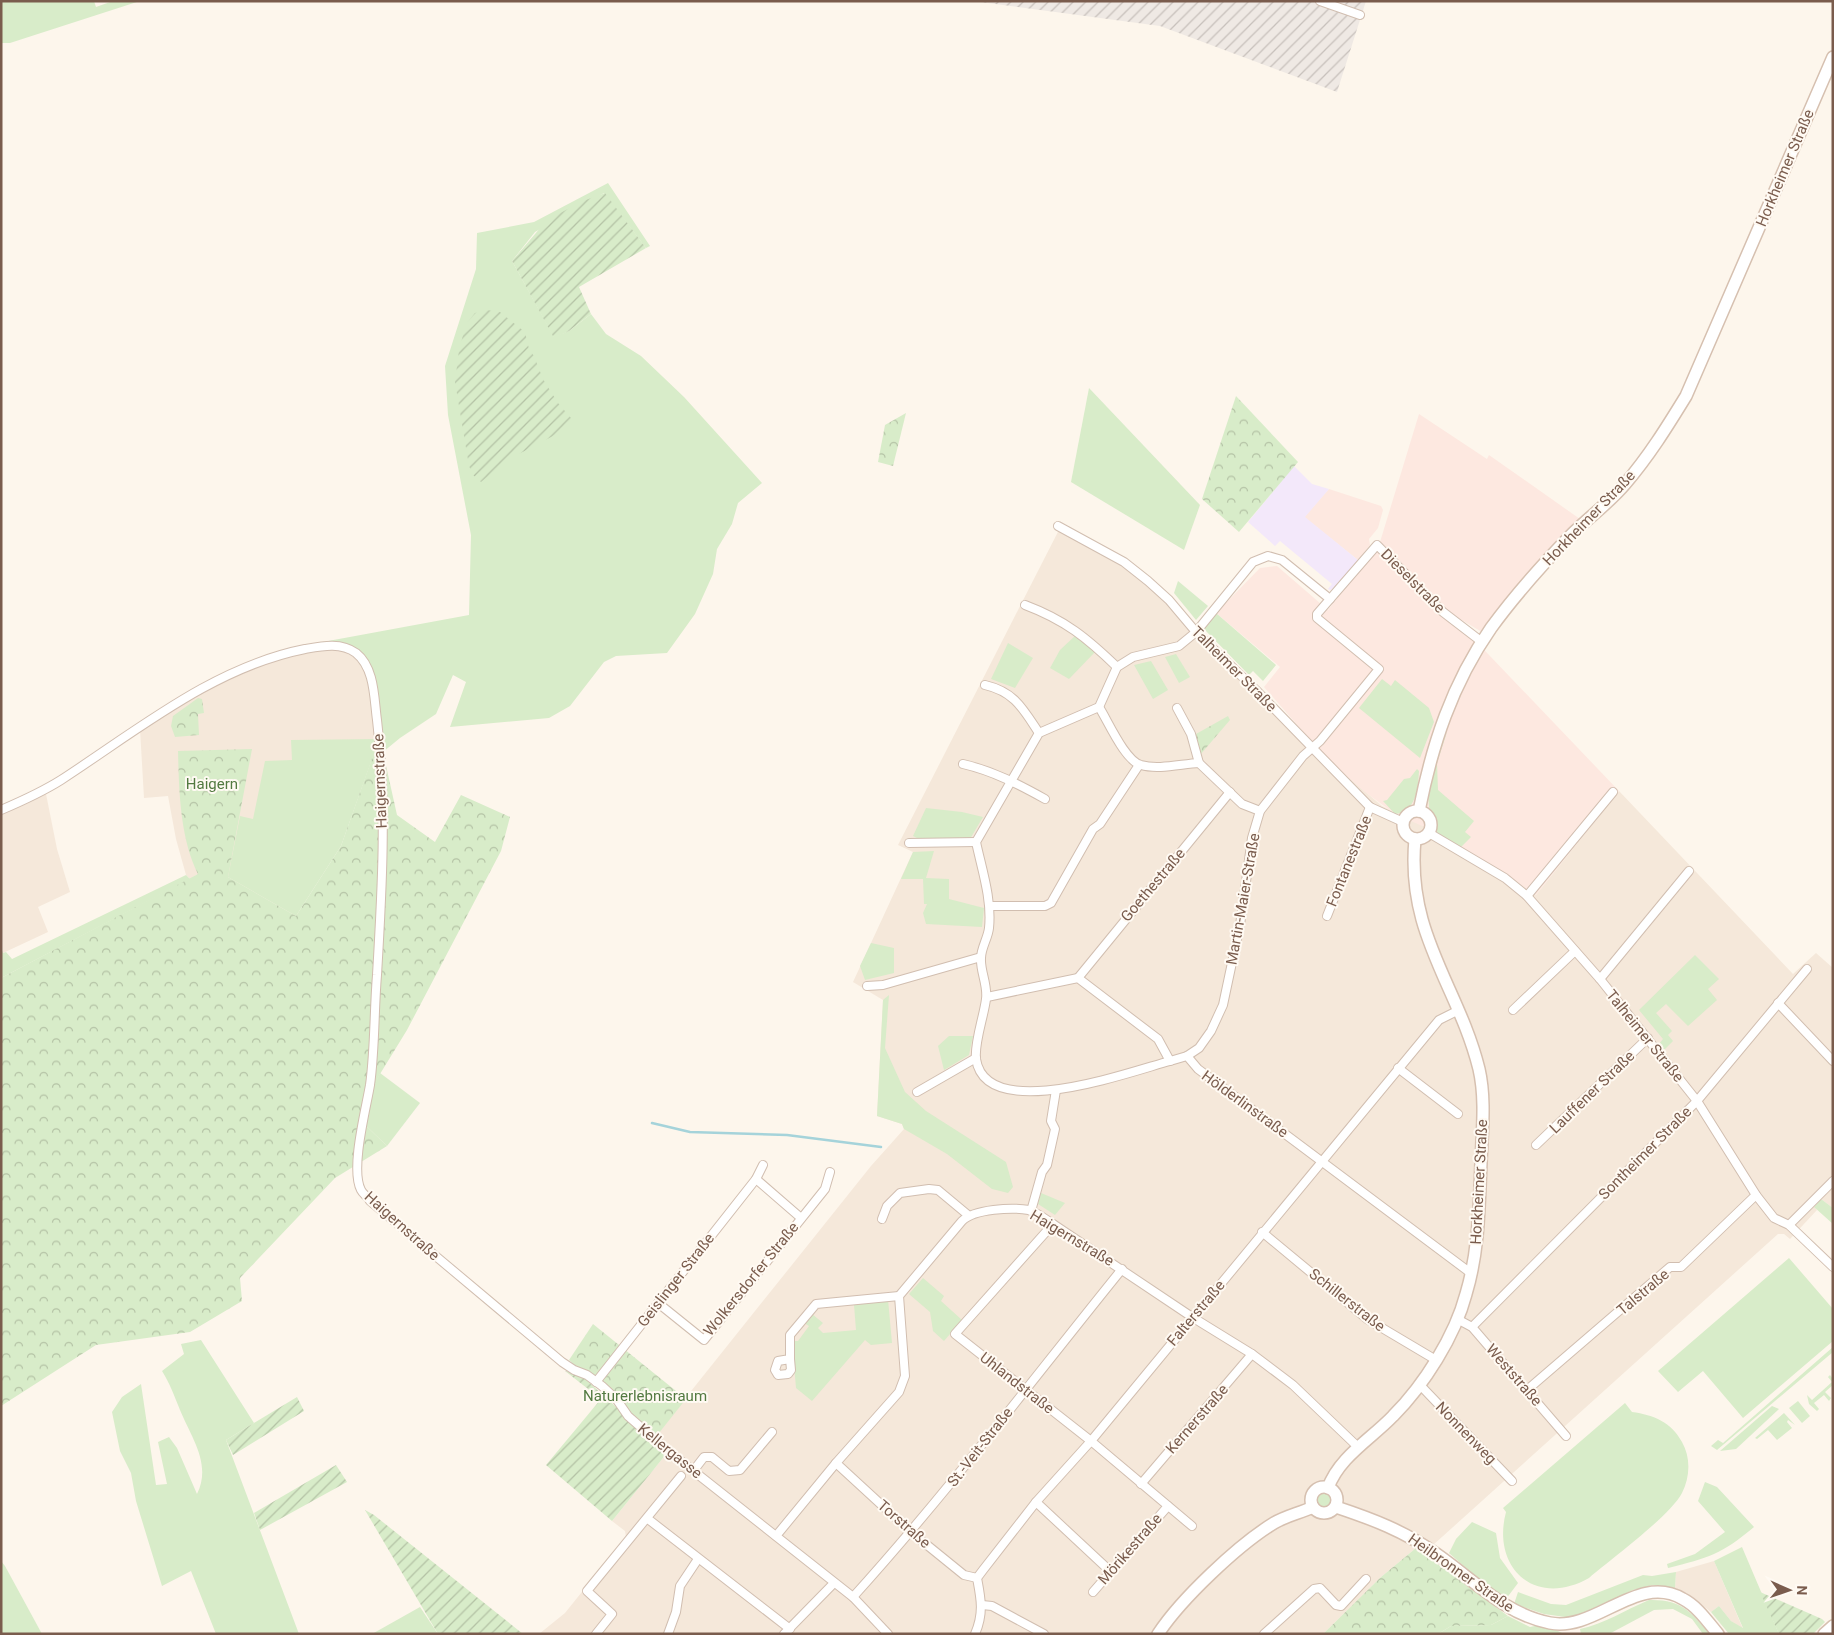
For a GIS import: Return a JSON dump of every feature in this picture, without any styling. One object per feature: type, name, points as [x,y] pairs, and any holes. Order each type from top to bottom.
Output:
[{"type":"main road","name":"Horkheimer Straße","points":[[1419,810],[1432,752],[1440,727],[1462,677],[1482,642],[1512,601],[1541,567],[1624,485],[1655,446],[1686,396],[1833,57]]},
{"type":"main road","points":[[1419,810],[1430,819],[1429,833],[1423,838],[1415,839],[1407,835],[1403,822],[1407,814],[1419,810]]},
{"type":"main road","name":"Horkheimer Straße","points":[[1328,1488],[1333,1473],[1358,1447],[1393,1416],[1420,1385],[1436,1360],[1457,1319],[1472,1274],[1479,1227],[1482,1093],[1479,1070],[1432,952],[1421,919],[1416,895],[1415,839]]},
{"type":"main road","points":[[1328,1488],[1337,1496],[1336,1507],[1331,1512],[1324,1514],[1318,1512],[1313,1507],[1311,1500],[1313,1494],[1318,1489],[1328,1488]]},
{"type":"main road","points":[[1158,1634],[1171,1614],[1189,1595],[1246,1544],[1274,1523],[1313,1507]]},
{"type":"main road","name":"Heilbronner Straße","points":[[1336,1507],[1384,1523],[1436,1553],[1505,1606],[1525,1617],[1552,1624],[1564,1624],[1588,1619],[1636,1596],[1655,1592],[1670,1593],[1684,1599],[1718,1634]]},
{"type":"main road","points":[[1824,1634],[1833,1626]]},
{"type":"street","points":[[1322,2],[1360,14]]},
{"type":"street","name":"Talheimer Straße","points":[[1058,526],[1124,562],[1169,600],[1196,632],[1256,690],[1370,807],[1403,822]]},
{"type":"street","name":"Dieselstraße","points":[[1312,748],[1379,669],[1317,618],[1317,614],[1377,545],[1443,612],[1482,642]]},
{"type":"street","points":[[1188,1056],[1056,1090],[1018,1090],[1000,1087],[989,1082],[984,1076],[976,1058],[987,997],[981,957],[989,930],[990,906],[976,842],[1013,781],[1039,733],[1099,707],[1117,667],[1133,657],[1179,646],[1196,632],[1254,562],[1268,556],[1282,560],[1330,599]]},
{"type":"street","points":[[1025,605],[1074,628],[1117,667]]},
{"type":"street","name":"Haigernstraße","points":[[1,810],[60,781],[131,732],[236,672],[268,658],[325,645],[338,646],[357,654],[365,663],[372,684],[383,789],[379,938],[371,1074],[358,1154],[358,1178],[361,1189],[370,1201],[452,1271]]},
{"type":"street","points":[[985,685],[1009,694],[1039,733]]},
{"type":"street","points":[[1099,707],[1130,760],[1148,767],[1199,763]]},
{"type":"street","points":[[1177,708],[1191,734],[1199,763],[1242,804],[1260,811]]},
{"type":"street","name":"Martin-Maier-Straße","points":[[1188,1056],[1199,1048],[1211,1031],[1223,1005],[1240,925],[1252,838],[1260,811],[1303,756],[1312,748]]},
{"type":"street","points":[[963,764],[1013,781],[1045,799]]},
{"type":"street","points":[[990,906],[1045,906],[1051,903],[1093,829],[1100,824],[1139,765]]},
{"type":"street","name":"Goethestraße","points":[[1078,978],[1230,792]]},
{"type":"street","points":[[1527,896],[1613,792]]},
{"type":"street","name":"Fontanestraße","points":[[1327,916],[1370,807]]},
{"type":"street","name":"Talheimer Straße","points":[[1429,833],[1505,878],[1527,896],[1600,979],[1697,1101],[1756,1195],[1774,1218],[1789,1225],[1833,1267]]},
{"type":"street","points":[[909,843],[976,842]]},
{"type":"street","points":[[1600,979],[1690,871]]},
{"type":"street","points":[[1514,1010],[1575,951]]},
{"type":"street","points":[[866,986],[883,985],[981,957]]},
{"type":"street","name":"Sontheimer Straße","points":[[1472,1327],[1697,1101],[1807,969]]},
{"type":"street","points":[[987,997],[1078,978],[1158,1039],[1170,1061]]},
{"type":"street","points":[[1778,1003],[1833,1061]]},
{"type":"street","name":"Falterstraße","points":[[977,1578],[1036,1502],[1090,1441],[1398,1068],[1439,1020],[1457,1011]]},
{"type":"street","name":"Lauffener Straße","points":[[1536,1145],[1648,1038]]},
{"type":"street","name":"Hölderlinstraße","points":[[1188,1056],[1198,1069],[1472,1274]]},
{"type":"street","points":[[916,1092],[976,1058]]},
{"type":"street","points":[[1398,1068],[1458,1114]]},
{"type":"street","points":[[1031,1210],[1042,1172],[1048,1165],[1055,1129],[1051,1120],[1056,1090]]},
{"type":"street","name":"Geislinger Straße","points":[[596,1382],[756,1180],[763,1165]]},
{"type":"street","name":"Wolkersdorfer Straße","points":[[658,1303],[704,1340],[826,1189],[830,1172]]},
{"type":"street","points":[[756,1180],[801,1218]]},
{"type":"street","points":[[1789,1225],[1833,1181]]},
{"type":"street","points":[[790,1359],[790,1335],[816,1304],[899,1296],[968,1215],[938,1190],[929,1189],[900,1193],[887,1206],[882,1219]]},
{"type":"street","name":"Talstraße","points":[[1527,1390],[1670,1267],[1681,1267],[1756,1195]]},
{"type":"street","name":"Haigernstraße","points":[[968,1215],[979,1212],[1031,1210],[1192,1317],[1252,1354],[1293,1385],[1358,1447]]},
{"type":"street","name":"Uhlandstraße","points":[[1053,1224],[955,1334],[1090,1441],[1192,1526]]},
{"type":"street","name":"Schillerstraße","points":[[1262,1232],[1367,1319],[1436,1360]]},
{"type":"street","name":"St.-Veit-Straße","points":[[853,1598],[966,1467],[1122,1269]]},
{"type":"street","name":"Kellergasse","points":[[452,1271],[562,1362],[596,1382],[616,1400],[628,1416],[853,1598],[888,1634]]},
{"type":"street","points":[[776,1536],[836,1463],[899,1392],[905,1376],[899,1296]]},
{"type":"street","name":"Weststraße","points":[[1457,1319],[1472,1327],[1566,1436]]},
{"type":"street","name":"Kernerstraße","points":[[1141,1484],[1252,1354]]},
{"type":"street","name":"Nonnenweg","points":[[1420,1385],[1512,1481]]},
{"type":"street","points":[[694,1470],[704,1457],[712,1457],[729,1470],[740,1470],[772,1432]]},
{"type":"street","name":"Torstraße","points":[[836,1463],[911,1532],[964,1575],[977,1578]]},
{"type":"street","points":[[596,1634],[612,1614],[587,1591],[648,1519],[681,1476]]},
{"type":"street","points":[[1036,1502],[1110,1572]]},
{"type":"street","name":"Mörikestraße","points":[[1093,1592],[1168,1506]]},
{"type":"street","points":[[648,1519],[787,1631],[834,1583]]},
{"type":"street","points":[[668,1634],[676,1612],[680,1586],[698,1559]]},
{"type":"street","points":[[975,1634],[982,1617],[982,1605],[977,1578]]},
{"type":"street","points":[[1264,1634],[1314,1589],[1320,1588],[1336,1605],[1341,1606],[1366,1579]]},
{"type":"street","points":[[982,1605],[992,1606],[1044,1634]]},
{"type":"shaded area","points":[[973,1],[1366,1],[1337,92],[1160,26]]},
{"type":"shaded area","points":[[1419,414],[1487,459],[1489,455],[1580,519],[1504,601],[1482,632],[1448,612],[1619,791],[1536,895],[1436,832],[1395,814],[1365,792],[1326,758],[1264,687],[1280,667],[1216,613],[1260,568],[1277,566],[1328,610],[1380,542]]},
{"type":"shaded area","points":[[1294,466],[1312,484],[1329,489],[1305,517],[1358,560],[1335,588],[1330,590],[1328,589],[1332,584],[1280,541],[1275,546],[1248,522]]},
{"type":"shaded area","points":[[1329,489],[1381,506],[1383,510],[1378,528],[1369,539],[1370,545],[1358,560],[1304,517]]},
{"type":"shaded area","points":[[1062,524],[1125,561],[1154,581],[1326,758],[1382,806],[1436,832],[1536,895],[1619,791],[1793,974],[1816,953],[1833,968],[1833,1208],[1821,1199],[1814,1206],[1817,1210],[1790,1239],[1784,1234],[1778,1234],[1432,1546],[1422,1552],[1416,1548],[1381,1577],[1323,1634],[539,1634],[565,1613],[626,1537],[625,1531],[612,1521],[667,1453],[652,1440],[871,1166],[904,1129],[902,1124],[877,1116],[883,1000],[853,982],[913,852],[898,845]]},
{"type":"shaded area","name":"Haigern","points":[[333,642],[347,644],[358,650],[368,660],[375,683],[382,737],[296,916],[228,877],[198,874],[190,879],[186,875],[176,839],[168,796],[144,798],[140,729],[218,677],[267,655],[301,646]]},
{"type":"shaded area","points":[[46,794],[57,849],[70,892],[38,907],[48,932],[3,953],[1,815]]},
{"type":"shaded area","points":[[1714,1561],[1743,1629],[1731,1621],[1719,1606],[1711,1612],[1687,1593],[1675,1588],[1676,1572]]},
{"type":"green space","points":[[1,1],[94,1],[96,7],[113,1],[140,1],[10,43],[1,43]]},
{"type":"green space","points":[[608,183],[650,246],[646,248],[604,193],[535,232],[512,261],[554,337],[569,331],[591,314],[606,334],[641,356],[684,397],[762,483],[738,503],[732,524],[717,549],[713,574],[695,614],[667,653],[616,656],[604,662],[570,706],[549,718],[450,727],[466,682],[453,675],[436,714],[383,752],[376,748],[341,846],[296,916],[228,877],[240,816],[253,819],[265,761],[292,760],[291,740],[377,739],[376,693],[368,663],[360,652],[349,645],[332,642],[313,644],[469,615],[471,535],[448,415],[445,366],[476,269],[477,233],[534,222]]},
{"type":"green space","points":[[605,193],[646,248],[579,287],[591,314],[569,331],[554,338],[512,261],[547,220],[583,201]]},
{"type":"green space","points":[[487,310],[500,312],[525,332],[529,349],[534,356],[543,379],[558,403],[571,418],[572,426],[513,457],[481,482],[473,475],[469,466],[455,382],[459,350],[466,324],[475,313]]},
{"type":"green space","points":[[1089,388],[1200,505],[1184,550],[1071,482]]},
{"type":"green space","points":[[1236,396],[1298,462],[1239,532],[1202,499]]},
{"type":"green space","points":[[906,413],[893,466],[878,462],[885,425]]},
{"type":"green space","points":[[1178,581],[1208,606],[1196,620],[1174,593]]},
{"type":"green space","points":[[1216,613],[1276,665],[1263,681],[1253,671],[1249,675],[1203,628]]},
{"type":"green space","points":[[1076,635],[1095,652],[1069,679],[1050,668],[1060,650]]},
{"type":"green space","points":[[1008,643],[1033,658],[1015,688],[991,679]]},
{"type":"green space","points":[[1176,654],[1190,677],[1179,683],[1165,657]]},
{"type":"green space","points":[[1151,661],[1168,690],[1153,699],[1134,665]]},
{"type":"green space","points":[[1382,679],[1391,686],[1395,680],[1429,708],[1434,722],[1420,758],[1359,708]]},
{"type":"green space","points":[[198,698],[202,699],[204,713],[198,714],[199,735],[175,737],[171,726],[173,716]]},
{"type":"green space","points":[[1228,716],[1230,720],[1200,755],[1196,734]]},
{"type":"green space","points":[[1447,732],[1437,763],[1438,790],[1474,821],[1465,832],[1471,837],[1461,847],[1436,832],[1429,807],[1431,779],[1436,759]]},
{"type":"green space","points":[[376,747],[383,752],[397,815],[435,842],[461,795],[510,817],[501,851],[407,1030],[380,1074],[359,1119],[387,1146],[335,1178],[240,1278],[242,1301],[190,1332],[96,1345],[1,1406],[1,978],[198,874],[187,845],[184,830],[180,798],[178,751],[252,749],[228,877],[296,916],[341,846]]},
{"type":"green space","points":[[1417,769],[1419,771],[1419,778],[1417,792],[1412,804],[1402,812],[1395,814],[1383,801],[1387,800],[1404,779],[1410,778]]},
{"type":"green space","points":[[926,808],[962,812],[983,817],[970,839],[921,840],[913,836]]},
{"type":"green space","points":[[934,851],[926,878],[949,879],[949,899],[984,908],[982,927],[926,924],[923,913],[927,904],[924,904],[923,879],[901,879],[913,852]]},
{"type":"green space","points":[[186,875],[190,879],[1,978],[1,947],[3,953],[6,952],[12,959]]},
{"type":"green space","points":[[871,943],[894,948],[894,973],[865,980],[860,966]]},
{"type":"green space","points":[[1695,955],[1719,979],[1708,989],[1717,1000],[1688,1026],[1666,1004],[1656,1013],[1672,1031],[1668,1035],[1673,1041],[1664,1050],[1659,1044],[1663,1039],[1639,1010]]},
{"type":"green space","points":[[889,995],[885,1048],[905,1092],[926,1111],[1006,1162],[1013,1187],[1008,1193],[992,1189],[947,1154],[904,1129],[902,1124],[877,1116],[883,1000]]},
{"type":"green space","points":[[949,1036],[973,1036],[969,1055],[944,1070],[938,1046]]},
{"type":"green space","points":[[380,1073],[420,1103],[387,1146],[359,1119]]},
{"type":"green space","points":[[1041,1193],[1065,1203],[1055,1215],[1038,1204]]},
{"type":"green space","points":[[1821,1199],[1833,1208],[1833,1224],[1814,1207]]},
{"type":"green space","points":[[1789,1258],[1833,1309],[1833,1341],[1743,1418],[1703,1371],[1678,1392],[1658,1371]]},
{"type":"green space","points":[[923,1278],[944,1296],[941,1301],[962,1320],[944,1341],[933,1331],[930,1312],[909,1294]]},
{"type":"green space","points":[[888,1299],[892,1343],[871,1345],[865,1340],[812,1401],[796,1388],[792,1341],[798,1341],[809,1326],[804,1323],[812,1314],[823,1323],[818,1328],[823,1333],[856,1330],[854,1305]]},
{"type":"green space","name":"Naturerlebnisraum","points":[[593,1324],[686,1399],[655,1438],[569,1360]]},
{"type":"green space","points":[[201,1340],[254,1423],[226,1440],[299,1634],[216,1634],[191,1571],[162,1586],[136,1501],[131,1473],[120,1451],[112,1412],[122,1397],[141,1384],[156,1485],[167,1484],[158,1442],[169,1437],[177,1448],[197,1494],[201,1483],[201,1461],[172,1390],[162,1371],[184,1354],[181,1344]]},
{"type":"green space","points":[[1833,1347],[1833,1352],[1717,1450],[1711,1446],[1718,1440],[1723,1443]]},
{"type":"green space","points":[[565,1371],[582,1376],[667,1453],[612,1521],[546,1465],[601,1399]]},
{"type":"green space","points":[[1830,1375],[1833,1379],[1833,1385],[1825,1392],[1831,1398],[1829,1401],[1824,1395],[1814,1403],[1819,1409],[1817,1411],[1809,1404],[1807,1395],[1812,1400],[1832,1382],[1828,1377]]},
{"type":"green space","points":[[297,1397],[304,1411],[233,1455],[226,1440]]},
{"type":"green space","points":[[1798,1401],[1810,1416],[1802,1423],[1789,1408]]},
{"type":"green space","points":[[1625,1403],[1632,1412],[1648,1415],[1661,1421],[1678,1435],[1685,1448],[1688,1461],[1687,1481],[1682,1493],[1653,1525],[1589,1578],[1570,1586],[1552,1588],[1535,1585],[1522,1578],[1512,1566],[1505,1551],[1503,1532],[1506,1512],[1503,1508]]},
{"type":"green space","points":[[1772,1406],[1779,1409],[1736,1449],[1720,1451]]},
{"type":"green space","points":[[1784,1413],[1795,1425],[1788,1420],[1787,1422],[1792,1428],[1777,1440],[1768,1430],[1757,1439],[1755,1438]]},
{"type":"green space","points":[[336,1465],[347,1482],[260,1530],[254,1513]]},
{"type":"green space","points":[[1705,1482],[1717,1487],[1754,1527],[1733,1543],[1714,1554],[1668,1568],[1667,1564],[1695,1554],[1725,1532],[1698,1501]]},
{"type":"green space","points":[[1324,1493],[1330,1495],[1332,1501],[1330,1507],[1324,1509],[1318,1507],[1316,1501],[1318,1495]]},
{"type":"green space","points":[[365,1510],[374,1515],[523,1634],[438,1634]]},
{"type":"green space","points":[[1472,1522],[1496,1533],[1500,1558],[1518,1583],[1506,1599],[1483,1583],[1449,1553],[1456,1539]]},
{"type":"green space","points":[[1742,1547],[1779,1634],[1729,1634],[1711,1612],[1719,1606],[1731,1621],[1743,1628],[1714,1561]]},
{"type":"green space","points":[[1416,1548],[1508,1616],[1491,1625],[1451,1626],[1438,1634],[1323,1634],[1381,1577]]},
{"type":"green space","points":[[1,1561],[5,1566],[42,1634],[1,1634]]},
{"type":"green space","points":[[1676,1572],[1675,1588],[1653,1585],[1633,1590],[1572,1618],[1544,1614],[1514,1604],[1518,1592],[1551,1604],[1566,1605],[1643,1575],[1652,1576]]},
{"type":"green space","points":[[1760,1592],[1825,1622],[1813,1634],[1779,1634]]},
{"type":"green space","points":[[1649,1600],[1660,1600],[1677,1604],[1697,1619],[1710,1634],[1703,1634],[1692,1619],[1673,1609],[1654,1610],[1609,1634],[1581,1634],[1580,1629],[1606,1620]]},
{"type":"green space","points":[[420,1607],[438,1634],[372,1634]]},
{"type":"green space","points":[[1508,1616],[1530,1627],[1544,1624],[1562,1633],[1438,1634],[1451,1626],[1491,1625]]},
{"type":"waterway","points":[[652,1123],[690,1132],[787,1135],[881,1147]]}]
